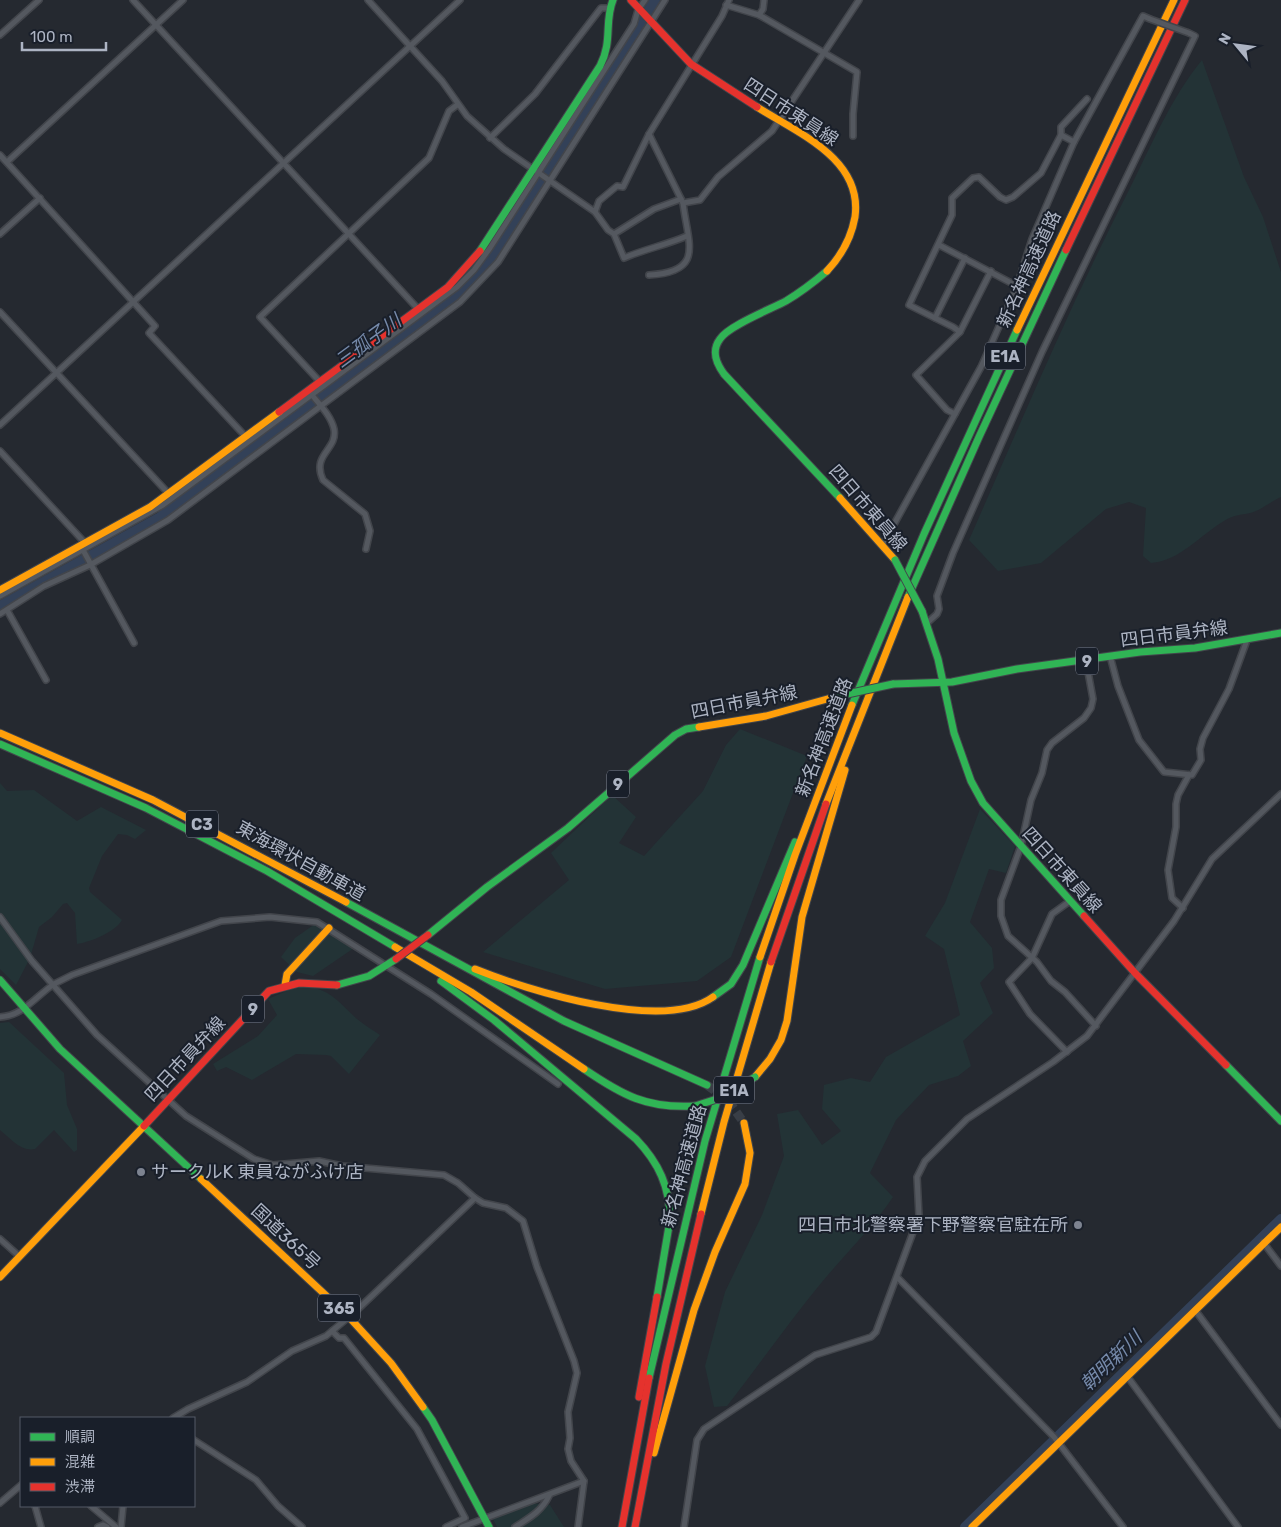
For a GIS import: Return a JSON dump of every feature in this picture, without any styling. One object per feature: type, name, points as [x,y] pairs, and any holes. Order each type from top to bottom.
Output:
[{"type":"main road","points":[[0,589],[86,547],[169,494],[420,312],[448,287],[472,262],[535,172],[606,55],[609,40],[610,8],[614,0]]},
{"type":"main road","name":"四日市東員線","points":[[630,0],[691,64],[780,121],[842,165],[856,196],[856,214],[851,239],[838,262],[823,276],[724,333],[716,341],[714,360],[724,374],[883,544],[895,560],[927,622],[959,754],[966,773],[983,803],[1135,973],[1281,1121]]},
{"type":"main road","name":"新名神高速道路","points":[[622,1527],[660,1326],[703,1148],[758,965],[847,718],[986,398],[1174,0]]},
{"type":"main road","name":"新名神高速道路","points":[[637,1527],[657,1410],[687,1274],[743,1060],[797,885],[880,666],[920,570],[996,400],[1185,0]]},
{"type":"main road","name":"四日市員弁線","points":[[0,1277],[269,991],[285,985],[304,983],[338,986],[366,978],[388,965],[487,887],[568,828],[675,734],[686,729],[766,716],[838,696],[893,684],[952,682],[1017,669],[1247,640],[1281,633]]},
{"type":"main road","points":[[389,942],[471,992],[615,1090],[652,1105],[680,1107],[695,1106],[726,1096],[754,1077],[776,1050],[788,1023],[796,948],[803,915],[844,774],[880,666]]},
{"type":"main road","points":[[396,931],[494,978],[562,998],[634,1009],[682,1009],[716,998],[733,982],[746,959],[847,718]]},
{"type":"main road","name":"東海環状自動車道","points":[[0,732],[153,800],[266,858],[396,931]]},
{"type":"main road","name":"東海環状自動車道","points":[[0,744],[88,781],[214,842],[389,942]]},
{"type":"main road","points":[[285,985],[287,974],[328,928]]},
{"type":"main road","points":[[396,931],[564,1021],[707,1085]]},
{"type":"main road","points":[[389,942],[463,996],[532,1051],[636,1139],[656,1159],[662,1170],[669,1193],[670,1220],[644,1364],[626,1499]]},
{"type":"main road","name":"国道365号","points":[[0,980],[60,1049],[348,1316],[391,1363],[432,1420],[489,1527]]},
{"type":"main road","points":[[637,1527],[684,1339],[711,1260],[748,1174],[750,1148],[744,1123]]},
{"type":"main road","points":[[972,1527],[1057,1440],[1127,1376],[1263,1242],[1281,1227]]},
{"type":"street","points":[[0,35],[39,0]]},
{"type":"street","points":[[133,0],[420,312]]},
{"type":"street","points":[[7,162],[183,0]]},
{"type":"street","points":[[368,0],[442,81],[457,105],[490,138],[535,172],[596,212],[608,230],[614,234],[624,258],[641,250],[663,246],[687,236]]},
{"type":"street","points":[[0,425],[460,0]]},
{"type":"street","points":[[535,172],[634,24],[645,0]]},
{"type":"street","points":[[0,614],[44,586],[90,565],[168,520],[431,325],[483,280],[498,262],[550,182],[652,24],[665,0]]},
{"type":"street","points":[[759,15],[763,9],[764,0]]},
{"type":"street","points":[[614,234],[654,209],[682,201],[700,200],[718,177],[768,136],[780,121],[859,0]]},
{"type":"street","points":[[596,212],[599,201],[617,186],[623,187],[649,134],[722,16],[727,2],[759,15],[857,72],[853,136]]},
{"type":"street","points":[[490,138],[535,94],[601,8],[610,8]]},
{"type":"street","points":[[883,544],[981,367],[1017,286],[1032,239],[1074,142],[1143,16],[1195,36],[1038,361],[953,553],[937,596],[939,609],[937,614],[927,622]]},
{"type":"street","points":[[960,332],[910,305],[952,215],[952,198],[956,192],[973,178],[979,177],[1000,197],[1006,200],[1013,198],[1041,173],[1061,134],[1062,127],[1087,99]]},
{"type":"street","points":[[0,596],[163,505],[312,395],[322,384],[260,317],[429,158],[449,111],[457,105]]},
{"type":"street","points":[[649,134],[682,201],[690,250],[686,264],[677,271],[649,275]]},
{"type":"street","points":[[1061,134],[1074,142]]},
{"type":"street","points":[[0,155],[134,301],[155,326],[149,333],[246,437]]},
{"type":"street","points":[[0,234],[40,198]]},
{"type":"street","points":[[939,245],[1017,286]]},
{"type":"street","points":[[935,318],[965,258]]},
{"type":"street","points":[[955,414],[948,410],[916,375],[960,332],[991,271]]},
{"type":"street","points":[[0,312],[169,494]]},
{"type":"street","points":[[312,395],[332,422],[334,437],[322,457],[319,472],[323,480],[365,514],[370,531],[366,549]]},
{"type":"street","points":[[0,451],[86,547],[90,565],[134,643]]},
{"type":"street","points":[[7,610],[46,680]]},
{"type":"street","points":[[1183,908],[1172,898],[1168,870],[1176,827],[1178,795],[1189,775],[1198,767],[1203,738],[1229,689],[1247,640]]},
{"type":"street","points":[[1110,656],[1118,686],[1138,740],[1164,772],[1189,775]]},
{"type":"street","points":[[1086,661],[1093,699],[1091,708],[1084,718],[1052,743],[1047,750],[1042,772],[1031,800],[1020,846],[1001,900],[1001,916],[1008,936],[1032,958],[1051,981],[1065,992],[1096,1026]]},
{"type":"street","points":[[684,1527],[697,1440],[704,1429],[815,1355],[871,1337],[876,1332],[919,1216],[917,1177],[925,1161],[967,1119],[1067,1052],[1096,1026],[1183,908],[1219,851],[1281,794]]},
{"type":"street","points":[[1067,1052],[1030,1014],[1009,982],[1032,958],[1052,914],[1070,901]]},
{"type":"street","points":[[0,917],[32,961],[97,1035],[167,1101],[186,1116],[254,1159],[273,1164],[313,1161],[402,1172],[434,1172],[444,1174],[458,1182],[483,1203],[506,1208],[514,1212],[523,1221],[537,1267],[577,1373],[568,1412],[570,1438],[568,1449],[571,1461],[584,1481],[578,1527]]},
{"type":"street","points":[[0,1017],[8,1017],[24,1009],[54,984],[72,975],[222,921],[270,917],[317,922],[388,965],[558,1084]]},
{"type":"street","points":[[175,1417],[246,1382],[276,1360],[332,1331],[475,1198]]},
{"type":"street","points":[[0,1238],[19,1256]]},
{"type":"street","points":[[1263,1242],[1281,1266]]},
{"type":"street","points":[[897,1277],[1057,1440],[1123,1527]]},
{"type":"street","points":[[1195,1310],[1281,1425]]},
{"type":"street","points":[[332,1331],[339,1338],[344,1338],[416,1429],[465,1518],[446,1527]]},
{"type":"street","points":[[1127,1376],[1238,1527]]},
{"type":"street","points":[[195,1441],[256,1480],[278,1506],[302,1527]]},
{"type":"street","points":[[462,1527],[550,1496],[584,1481]]},
{"type":"street","points":[[0,1503],[20,1486]]},
{"type":"street","points":[[515,1527],[534,1516],[544,1506],[550,1496]]},
{"type":"street","points":[[35,1507],[41,1527]]},
{"type":"street","points":[[92,1507],[113,1526]]},
{"type":"street","points":[[121,1527],[123,1507]]},
{"type":"street","points":[[98,1527],[103,1525],[107,1527]]},
{"type":"shaded area","points":[[1202,60],[1244,177],[1263,217],[1281,272],[1281,497],[1254,512],[1227,519],[1181,553],[1171,558],[1151,563],[1143,556],[1146,508],[1129,502],[1106,509],[1041,563],[998,571],[969,540],[1108,231],[1171,106]]},
{"type":"shaded area","points":[[740,729],[807,756],[731,957],[697,981],[605,989],[483,952],[569,880],[551,853],[612,795],[636,817],[619,843],[644,856],[703,791],[726,745]]},
{"type":"shaded area","points":[[0,783],[7,791],[34,790],[77,821],[101,807],[146,830],[135,839],[127,835],[118,834],[102,856],[89,888],[90,892],[122,920],[119,924],[102,936],[77,944],[75,913],[67,903],[63,904],[52,917],[39,927],[30,958],[16,985],[0,969]]},
{"type":"shaded area","points":[[980,809],[1015,846],[1006,873],[989,869],[970,922],[992,948],[994,968],[980,983],[993,1013],[963,1041],[971,1066],[958,1076],[929,1085],[896,1120],[870,1173],[893,1197],[810,1297],[727,1406],[714,1407],[705,1366],[725,1292],[762,1215],[784,1156],[777,1114],[798,1110],[822,1145],[841,1131],[822,1109],[824,1085],[851,1078],[870,1082],[886,1057],[960,1015],[944,949],[925,936],[945,903]]},
{"type":"shaded area","points":[[315,924],[354,948],[313,976],[297,972],[281,957],[295,938]]},
{"type":"shaded area","points":[[298,986],[318,989],[332,996],[360,1021],[380,1035],[349,1074],[331,1056],[296,1054],[252,1080],[226,1067],[217,1071],[213,1064],[258,1036],[277,1015],[268,999]]},
{"type":"shaded area","points":[[9,1022],[64,1073],[67,1105],[77,1129],[77,1150],[74,1152],[54,1130],[35,1149],[30,1149],[16,1144],[0,1130],[0,1023]]},
{"type":"shaded area","points":[[531,1503],[550,1505],[564,1527],[497,1527],[493,1519]]},
{"type":"waterway","name":"三孤子川","points":[[0,606],[160,517],[448,304],[482,272],[655,0]]},
{"type":"waterway","name":"朝明新川","points":[[965,1527],[1281,1219]]},
{"type":"tunnel","points":[[707,1085],[728,1100],[744,1123]]},
{"type":"traffic: fast","points":[[480,251],[600,66],[606,48],[610,8],[613,0]]},
{"type":"traffic: fast","points":[[908,597],[979,437],[1066,250]]},
{"type":"traffic: fast","points":[[827,271],[786,301],[750,318],[725,334],[717,343],[715,352],[719,366],[724,374],[840,498]]},
{"type":"traffic: fast","points":[[852,705],[924,534],[1017,330]]},
{"type":"traffic: fast","points":[[895,560],[922,611]]},
{"type":"traffic: fast","points":[[922,611],[938,659],[954,733],[971,781],[983,803],[1084,916]]},
{"type":"traffic: fast","points":[[893,684],[952,682],[1017,669],[1140,652],[1195,648],[1281,633]]},
{"type":"traffic: fast","points":[[838,696],[893,684]]},
{"type":"traffic: fast","points":[[428,935],[487,887],[568,828],[675,735],[686,729],[699,727]]},
{"type":"traffic: fast","points":[[0,744],[146,808],[267,871],[395,947]]},
{"type":"traffic: fast","points":[[713,997],[731,984],[743,965],[795,842]]},
{"type":"traffic: fast","points":[[346,902],[564,1021],[707,1085]]},
{"type":"traffic: fast","points":[[649,1378],[705,1141],[760,957]]},
{"type":"traffic: fast","points":[[337,985],[369,976],[396,959]]},
{"type":"traffic: fast","points":[[0,980],[60,1049],[201,1179]]},
{"type":"traffic: fast","points":[[441,981],[494,1020],[636,1139],[651,1157],[662,1176],[668,1197],[670,1220],[657,1297]]},
{"type":"traffic: fast","points":[[1226,1065],[1281,1121]]},
{"type":"traffic: fast","points":[[584,1069],[623,1093],[636,1098],[663,1105],[695,1106]]},
{"type":"traffic: fast","points":[[695,1106],[720,1098],[755,1077]]},
{"type":"traffic: fast","points":[[423,1407],[432,1420],[489,1527]]},
{"type":"traffic: slow","points":[[1017,330],[1174,0]]},
{"type":"traffic: slow","points":[[757,107],[824,150],[849,179],[855,197],[855,217],[845,246],[827,271]]},
{"type":"traffic: slow","points":[[0,590],[150,507],[279,412]]},
{"type":"traffic: slow","points":[[840,498],[895,560]]},
{"type":"traffic: slow","points":[[826,804],[908,597]]},
{"type":"traffic: slow","points":[[699,727],[766,716],[838,696]]},
{"type":"traffic: slow","points":[[760,957],[795,855],[852,705]]},
{"type":"traffic: slow","points":[[0,733],[153,800],[346,902]]},
{"type":"traffic: slow","points":[[755,1077],[770,1059],[781,1040],[787,1021],[802,917],[845,770]]},
{"type":"traffic: slow","points":[[285,985],[287,974],[329,928]]},
{"type":"traffic: slow","points":[[395,947],[471,992],[584,1069]]},
{"type":"traffic: slow","points":[[701,1214],[724,1122],[771,962]]},
{"type":"traffic: slow","points":[[475,969],[560,997],[629,1009],[662,1011],[691,1007],[713,997]]},
{"type":"traffic: slow","points":[[654,1453],[694,1310],[715,1252],[745,1184],[750,1153],[744,1123]]},
{"type":"traffic: slow","points":[[0,1277],[144,1126]]},
{"type":"traffic: slow","points":[[201,1179],[348,1316],[391,1363],[423,1407]]},
{"type":"traffic: slow","points":[[972,1527],[1281,1227]]},
{"type":"traffic: jam","points":[[631,0],[691,64],[757,107]]},
{"type":"traffic: jam","points":[[1066,250],[1185,0]]},
{"type":"traffic: jam","points":[[279,412],[448,287],[480,251]]},
{"type":"traffic: jam","points":[[771,962],[826,804]]},
{"type":"traffic: jam","points":[[1084,916],[1135,973],[1226,1065]]},
{"type":"traffic: jam","points":[[396,959],[428,935]]},
{"type":"traffic: jam","points":[[144,1126],[269,991],[299,983],[337,985]]},
{"type":"traffic: jam","points":[[635,1527],[666,1364],[701,1214]]},
{"type":"traffic: jam","points":[[639,1397],[657,1297]]},
{"type":"traffic: jam","points":[[622,1527],[649,1378]]},
{"type":"place","name":"サークルK 東員ながふけ店","points":[[141,1172]]},
{"type":"place","name":"四日市北警察署下野警察官駐在所","points":[[1078,1225]]}]
